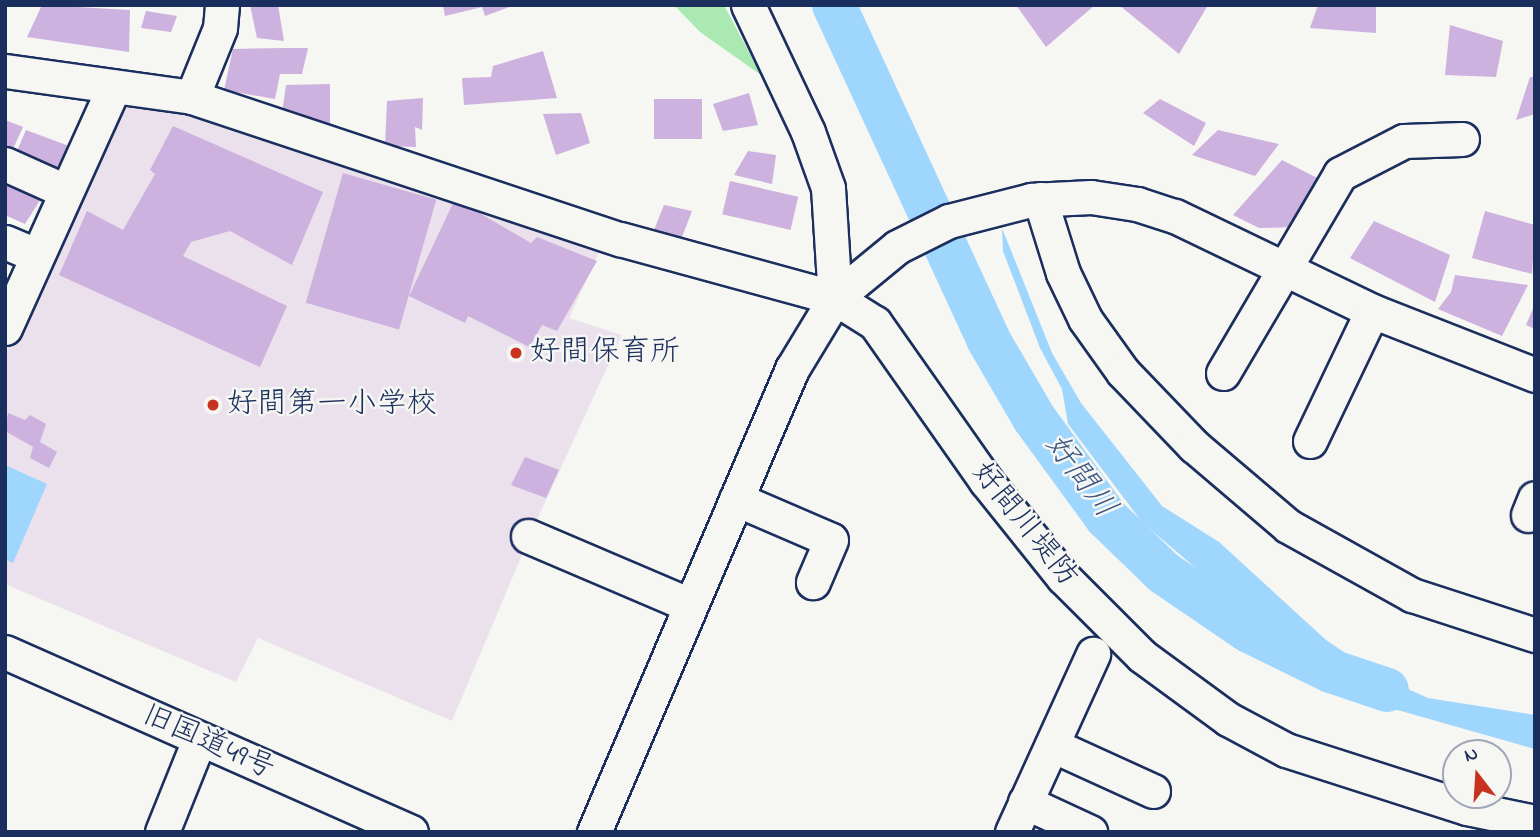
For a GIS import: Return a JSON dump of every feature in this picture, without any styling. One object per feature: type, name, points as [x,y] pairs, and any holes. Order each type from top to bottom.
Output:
[{"type":"street","points":[[192,97],[220,28],[222,5]]},
{"type":"street","points":[[748,5],[808,132],[828,188],[846,290]]},
{"type":"street","name":"好間川堤防","points":[[5,71],[114,87],[133,85],[192,97],[620,239],[846,290],[875,323],[986,481],[1063,578],[1142,656],[1228,719],[1286,750],[1467,808],[1535,822]]},
{"type":"street","points":[[5,328],[114,87]]},
{"type":"street","points":[[1223,373],[1340,174],[1404,141],[1462,139]]},
{"type":"street","points":[[5,164],[65,191]]},
{"type":"street","points":[[594,832],[792,369],[846,290],[897,247],[949,221],[1035,200],[1091,197],[1138,204],[1175,216],[1373,310],[1535,374]]},
{"type":"street","points":[[1035,200],[1063,273],[1085,319],[1123,372],[1194,446],[1288,526],[1390,583],[1479,621],[1535,635]]},
{"type":"street","points":[[5,242],[36,255]]},
{"type":"street","points":[[1310,441],[1373,310]]},
{"type":"street","points":[[736,499],[831,540],[813,582]]},
{"type":"street","points":[[528,536],[690,605]]},
{"type":"street","name":"旧国道49号","points":[[5,652],[411,832]]},
{"type":"street","points":[[1012,832],[1093,654]]},
{"type":"street","points":[[162,832],[199,740]]},
{"type":"street","points":[[1052,745],[1153,792]]},
{"type":"street","points":[[1025,802],[1090,832]]},
{"type":"shaded area","name":"好間第一小学校","points":[[121,101],[254,125],[601,248],[569,318],[622,335],[535,524],[452,721],[258,638],[236,682],[5,584],[5,355]]},
{"type":"green space","points":[[674,5],[724,5],[761,75],[700,32]]},
{"type":"water","points":[[1002,228],[1052,353],[1081,403],[1162,506],[1219,542],[1326,640],[1381,677],[1428,698],[1535,715],[1535,749],[1512,742],[1512,739],[1500,739],[1380,705],[1261,624],[1142,522],[1068,424],[1062,389],[1040,348],[1003,251]]},
{"type":"water","points":[[5,465],[47,484],[13,563],[5,559]]},
{"type":"building","points":[[42,5],[130,10],[129,52],[27,37]]},
{"type":"building","points":[[250,5],[278,5],[284,41],[257,38]]},
{"type":"building","points":[[443,5],[512,6],[485,16],[482,7],[445,16]]},
{"type":"building","points":[[1016,5],[1095,5],[1046,47]]},
{"type":"building","points":[[1119,5],[1208,5],[1179,54]]},
{"type":"building","points":[[1318,5],[1376,5],[1376,33],[1310,28]]},
{"type":"building","points":[[146,11],[177,16],[171,32],[141,28]]},
{"type":"building","points":[[1450,25],[1503,41],[1496,77],[1445,75]]},
{"type":"building","points":[[308,48],[302,74],[280,74],[275,99],[224,90],[233,49]]},
{"type":"building","points":[[543,51],[557,98],[464,105],[462,78],[491,77],[493,66]]},
{"type":"building","points":[[1530,77],[1535,77],[1535,114],[1516,120]]},
{"type":"building","points":[[330,84],[330,129],[281,120],[286,85]]},
{"type":"building","points":[[749,93],[758,125],[723,131],[713,104]]},
{"type":"building","points":[[423,98],[422,130],[415,127],[416,147],[385,146],[387,101]]},
{"type":"building","points":[[654,99],[702,99],[702,139],[654,139]]},
{"type":"building","points":[[1160,99],[1206,123],[1194,146],[1143,113]]},
{"type":"building","points":[[581,113],[590,143],[556,155],[543,114]]},
{"type":"building","points":[[5,120],[23,127],[12,151],[5,148]]},
{"type":"building","points":[[173,126],[323,192],[292,265],[230,231],[191,242],[183,256],[287,306],[260,367],[59,275],[87,211],[123,230],[155,174],[150,170]]},
{"type":"building","points":[[26,130],[69,146],[58,173],[16,153]]},
{"type":"building","points":[[1218,130],[1279,144],[1255,176],[1192,155]]},
{"type":"building","points":[[748,151],[776,155],[772,184],[734,175]]},
{"type":"building","points":[[1282,160],[1329,184],[1298,227],[1259,228],[1233,215]]},
{"type":"building","points":[[343,173],[436,200],[399,330],[306,303]]},
{"type":"building","points":[[5,177],[42,197],[25,224],[5,215]]},
{"type":"building","points":[[730,181],[798,197],[791,230],[722,214]]},
{"type":"building","points":[[455,199],[531,243],[537,237],[597,261],[557,331],[542,325],[529,347],[468,316],[465,323],[409,296]]},
{"type":"building","points":[[664,205],[692,211],[682,237],[652,235]]},
{"type":"building","points":[[1485,211],[1535,225],[1532,274],[1472,258]]},
{"type":"building","points":[[1374,221],[1450,255],[1435,302],[1350,258]]},
{"type":"building","points":[[1455,275],[1528,285],[1502,336],[1438,309],[1451,292]]},
{"type":"building","points":[[1535,304],[1535,329],[1526,325]]},
{"type":"building","points":[[8,413],[25,420],[30,415],[46,424],[40,442],[57,452],[49,468],[30,458],[33,447],[5,431]]},
{"type":"building","points":[[525,457],[559,470],[546,498],[511,485]]},
{"type":"waterway","name":"好間川","points":[[834,5],[988,339],[1034,418],[1107,518],[1164,573],[1249,631],[1331,671],[1387,690]]},
{"type":"place","name":"好間保育所","points":[[516,353]]},
{"type":"place","name":"好間第一小学校","points":[[213,405]]}]
